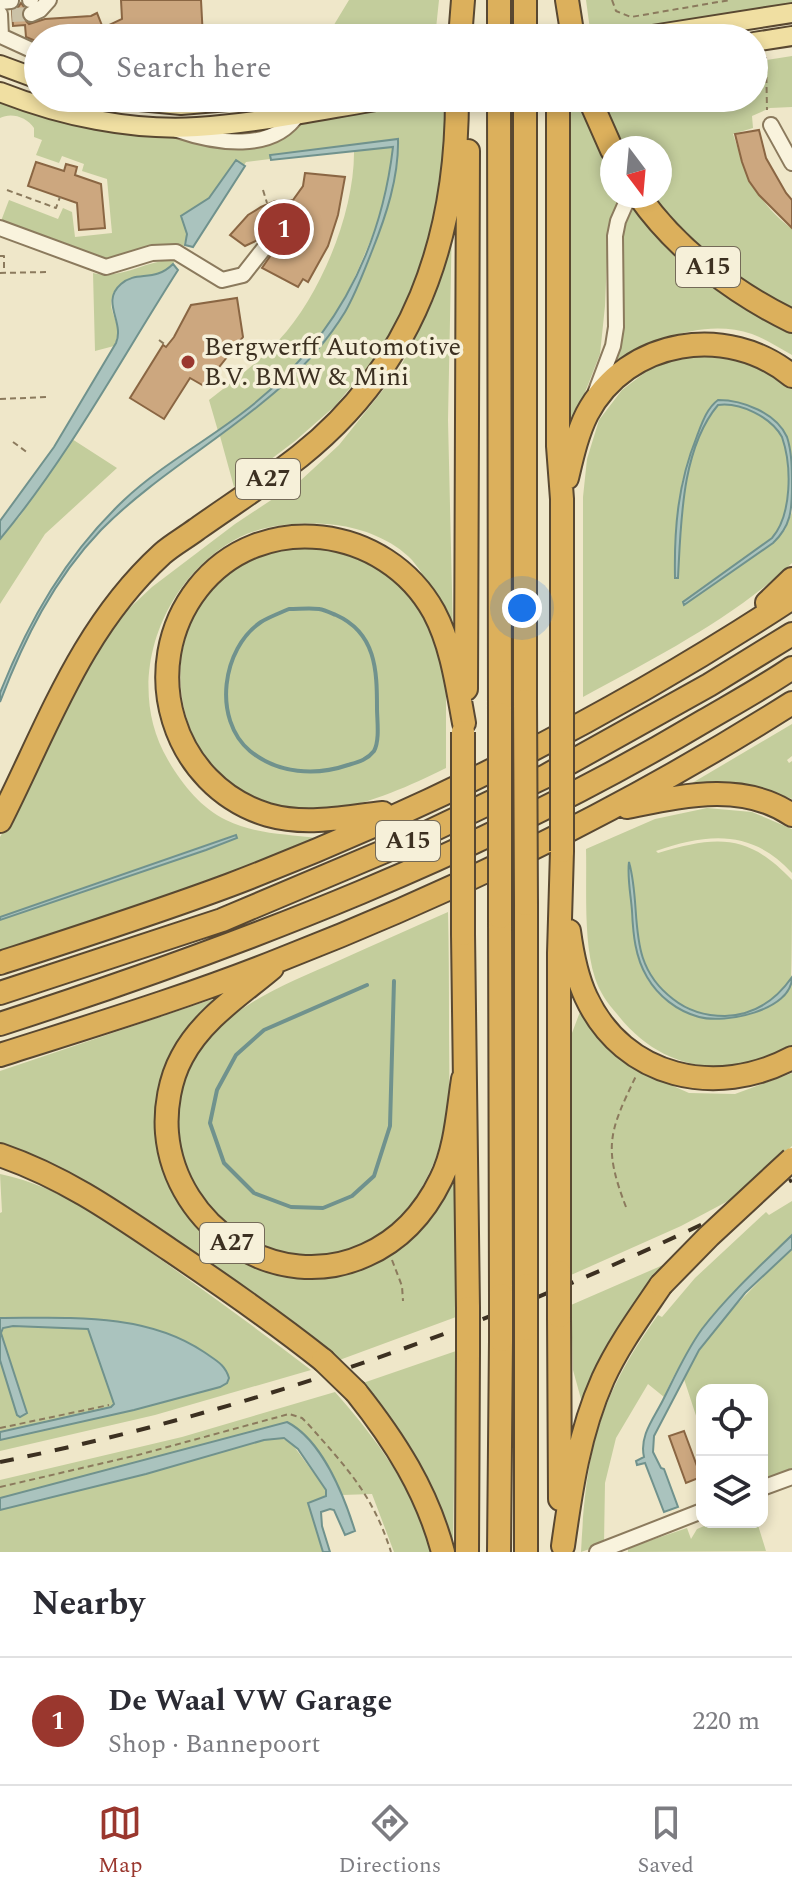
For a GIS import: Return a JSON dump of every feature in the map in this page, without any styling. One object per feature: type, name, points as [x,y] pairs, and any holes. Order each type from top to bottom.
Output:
[{"type":"highway","points":[[463,24],[464,0]]},
{"type":"highway","points":[[499,0],[499,24]]},
{"type":"highway","points":[[525,0],[525,24]]},
{"type":"highway","points":[[558,0],[558,24]]},
{"type":"highway","points":[[567,0],[571,24]]},
{"type":"highway","name":"A27","points":[[0,821],[32,758],[59,693],[85,646],[115,606],[163,554],[300,456],[342,419],[403,339],[424,293],[448,215],[456,112]]},
{"type":"highway","name":"A27","points":[[467,1552],[467,1134],[463,1079],[463,934],[468,112]]},
{"type":"highway","points":[[499,112],[499,1552]]},
{"type":"highway","points":[[525,112],[526,1552]]},
{"type":"highway","points":[[558,112],[563,886],[558,1028],[559,1484],[563,1549]]},
{"type":"highway","points":[[595,112],[606,136]]},
{"type":"highway","name":"A15","points":[[649,208],[675,238],[711,270],[753,300],[792,321]]},
{"type":"highway","points":[[562,499],[587,413],[611,382],[643,358],[676,346],[708,343],[735,346],[766,357],[792,376]]},
{"type":"highway","name":"A15","points":[[404,811],[323,821],[286,819],[253,810],[236,801],[203,773],[179,738],[166,690],[173,636],[196,590],[235,556],[284,538],[331,538],[375,554],[406,577],[433,610],[449,648],[464,727]]},
{"type":"highway","points":[[731,637],[792,579]]},
{"type":"highway","name":"A15","points":[[0,963],[229,885],[404,811],[584,721],[731,637],[792,598]]},
{"type":"highway","name":"A15","points":[[0,993],[222,920],[416,838],[568,764],[709,685],[792,634]]},
{"type":"highway","name":"A15","points":[[0,1024],[233,945],[422,868],[563,800],[647,755],[792,668]]},
{"type":"highway","name":"A15","points":[[0,1055],[280,960],[479,875],[677,772],[792,703]]},
{"type":"highway","name":"A15","points":[[606,811],[720,793],[767,802],[792,815]]},
{"type":"highway","points":[[563,886],[572,954],[579,979],[600,1020],[644,1061],[675,1074],[709,1079],[756,1074],[792,1058]]},
{"type":"highway","name":"A27","points":[[280,960],[207,1022],[181,1058],[167,1104],[169,1152],[183,1192],[224,1239],[249,1252],[297,1266],[336,1264],[366,1255],[386,1244],[424,1209],[443,1177],[463,1079]]},
{"type":"highway","points":[[0,1155],[39,1168],[105,1206],[279,1325],[323,1360],[356,1392],[388,1433],[417,1482],[443,1552]]},
{"type":"highway","points":[[563,1549],[577,1458],[603,1378],[624,1340],[661,1285],[792,1159]]},
{"type":"main road","points":[[722,24],[792,13]]},
{"type":"main road","points":[[768,40],[792,36]]},
{"type":"main road","points":[[0,65],[24,74]]},
{"type":"main road","points":[[0,92],[24,99]]},
{"type":"main road","points":[[66,112],[136,126],[169,127],[235,124],[310,112]]},
{"type":"street","points":[[31,5],[40,10],[49,0]]},
{"type":"street","points":[[5,10],[1,36],[24,47]]},
{"type":"street","points":[[771,125],[792,163]]},
{"type":"street","points":[[587,413],[613,346],[616,327],[615,236],[624,208]]},
{"type":"street","points":[[7,231],[106,267],[164,251],[176,252],[222,280],[243,275],[265,247]]},
{"type":"street","points":[[558,1028],[577,990],[579,979]]},
{"type":"street","points":[[768,1486],[792,1477]]},
{"type":"street","points":[[597,1552],[696,1513]]},
{"type":"path","points":[[612,0],[616,11],[631,17],[730,0]]},
{"type":"path","points":[[767,112],[771,125]]},
{"type":"path","points":[[7,190],[56,208],[60,197]]},
{"type":"path","points":[[263,190],[267,203]]},
{"type":"path","points":[[0,256],[4,256],[2,273],[46,272]]},
{"type":"path","points":[[159,340],[167,346]]},
{"type":"path","points":[[0,399],[49,397]]},
{"type":"path","points":[[13,442],[28,453]]},
{"type":"path","points":[[626,1207],[613,1172],[610,1148],[616,1122],[644,1061]]},
{"type":"path","points":[[386,1244],[402,1286],[403,1301]]},
{"type":"path","points":[[0,1428],[109,1405]]},
{"type":"path","points":[[0,1487],[138,1455],[289,1414],[302,1418],[363,1487],[382,1522],[391,1552]]},
{"type":"green space","points":[[349,0],[439,0],[436,24],[334,24]]},
{"type":"green space","points":[[586,0],[792,0],[792,7],[678,24],[589,24]]},
{"type":"green space","points":[[792,56],[792,107],[768,109],[768,60]]},
{"type":"green space","points":[[0,97],[24,105],[24,112],[45,112],[78,123],[274,126],[360,112],[449,112],[446,169],[422,271],[397,322],[371,363],[335,406],[234,487],[220,436],[273,395],[306,364],[346,310],[385,217],[395,179],[398,140],[276,154],[270,155],[270,159],[246,162],[244,165],[235,161],[209,198],[181,216],[187,234],[183,248],[100,260],[1,221],[9,200],[58,219],[63,208],[72,212],[75,237],[112,233],[107,179],[82,171],[84,164],[62,156],[59,163],[36,155],[42,140],[34,137],[31,124],[23,118],[9,115],[0,118]]},
{"type":"green space","points":[[568,112],[588,112],[600,145],[600,208],[617,208],[608,234],[600,354],[568,436]]},
{"type":"green space","points":[[607,112],[761,112],[752,116],[753,128],[733,134],[754,186],[769,208],[792,229],[792,310],[717,260],[664,208],[672,208],[672,136],[617,136]]},
{"type":"green space","points":[[392,146],[379,219],[337,311],[286,376],[218,431],[209,400],[279,340],[309,300],[321,276],[333,251],[349,199],[354,150]]},
{"type":"green space","points":[[645,208],[792,327],[792,355],[752,334],[718,329],[666,338],[620,363],[617,359],[621,333],[621,233],[629,210]]},
{"type":"green space","points":[[452,220],[448,420],[453,634],[430,586],[412,560],[396,547],[366,532],[324,524],[275,526],[240,537],[213,555],[189,578],[171,605],[158,634],[150,666],[149,698],[155,730],[179,778],[209,809],[226,820],[248,828],[316,838],[314,842],[155,901],[0,950],[0,920],[236,838],[235,835],[0,917],[0,837],[22,798],[67,696],[120,617],[152,587],[235,524],[300,481],[339,445],[399,370],[434,299]]},
{"type":"green space","points":[[175,261],[163,273],[126,281],[115,289],[111,303],[117,338],[114,346],[95,351],[93,273],[113,274]]},
{"type":"green space","points":[[733,354],[792,383],[792,459],[784,434],[760,411],[724,400],[718,405],[736,406],[754,412],[771,423],[782,437],[789,476],[787,504],[772,538],[684,601],[684,605],[773,543],[785,530],[792,512],[792,563],[718,620],[583,697],[583,497],[587,459],[599,420],[622,390],[651,368],[681,357]],"holes":[[[718,405],[706,423],[690,465],[682,511],[678,578],[676,525],[682,482],[704,417]]]},
{"type":"green space","points":[[72,439],[117,468],[45,534],[0,604],[0,539],[20,516]]},
{"type":"green space","points":[[309,546],[346,551],[391,575],[417,602],[433,634],[446,692],[446,768],[376,798],[331,809],[271,805],[225,780],[195,739],[181,691],[185,641],[207,596],[248,562]]},
{"type":"green space","points":[[792,724],[792,756],[787,760],[789,763],[792,761],[792,799],[754,785],[682,789]]},
{"type":"green space","points":[[707,808],[752,812],[792,829],[792,873],[761,848],[728,839],[711,838],[656,851],[697,843],[730,842],[761,854],[792,880],[791,978],[774,999],[744,1013],[712,1015],[697,1012],[669,997],[658,985],[648,971],[638,946],[630,863],[637,954],[653,987],[670,1003],[690,1013],[712,1018],[734,1017],[756,1011],[776,1000],[792,983],[792,1045],[745,1063],[721,1066],[698,1065],[676,1059],[635,1034],[610,1006],[599,988],[591,963],[587,931],[586,849],[655,819]]},
{"type":"green space","points":[[448,912],[448,1104],[440,1146],[428,1176],[412,1203],[378,1236],[333,1254],[302,1255],[272,1249],[244,1235],[219,1216],[199,1191],[186,1163],[179,1132],[179,1108],[187,1073],[199,1052],[234,1015],[267,994]]},
{"type":"green space","points":[[228,994],[187,1039],[164,1153],[244,1257],[369,1260],[457,1149],[456,1317],[334,1362],[0,1152],[0,1071]]},
{"type":"green space","points":[[583,1004],[614,1051],[637,1070],[689,1093],[735,1094],[792,1073],[792,1146],[745,1192],[681,1226],[571,1275],[572,1033]]},
{"type":"green space","points":[[0,1174],[45,1188],[88,1210],[204,1290],[311,1370],[155,1415],[0,1451],[0,1440],[134,1410],[227,1383],[222,1364],[186,1342],[152,1329],[88,1319],[0,1318]]},
{"type":"green space","points":[[792,1201],[792,1235],[704,1330],[675,1373],[664,1397],[648,1384],[616,1438],[605,1483],[604,1544],[581,1552],[592,1455],[599,1427],[621,1373],[658,1315],[662,1317],[695,1278],[766,1212],[769,1215]]},
{"type":"green space","points":[[792,1249],[792,1471],[768,1480],[768,1384],[696,1384],[696,1416],[683,1376],[720,1324]]},
{"type":"green space","points":[[670,1262],[581,1410],[573,1370],[571,1305]]},
{"type":"green space","points":[[3,1328],[88,1329],[114,1404],[0,1432],[0,1360],[17,1414],[1,1333]]},
{"type":"green space","points":[[456,1351],[453,1542],[405,1444],[360,1384]]},
{"type":"green space","points":[[335,1392],[365,1428],[405,1487],[432,1552],[394,1552],[372,1494],[342,1495],[320,1454],[305,1435],[287,1422],[0,1498],[0,1480],[182,1437]]},
{"type":"green space","points":[[274,1437],[290,1441],[326,1490],[326,1496],[308,1503],[323,1552],[0,1552],[0,1510],[146,1474]]},
{"type":"green space","points":[[687,1528],[691,1539],[697,1529],[759,1528],[766,1551],[628,1552],[628,1548]]},
{"type":"water","points":[[398,139],[394,182],[377,238],[353,297],[321,346],[262,403],[131,502],[101,530],[69,569],[42,611],[19,655],[0,702],[0,693],[23,640],[51,590],[84,543],[138,488],[273,388],[325,329],[346,297],[376,226],[393,147],[271,160],[270,155]]},
{"type":"water","points":[[236,160],[245,166],[193,247],[185,245],[187,234],[181,216],[209,198]]},
{"type":"water","points":[[173,264],[178,270],[93,408],[25,508],[0,539],[0,521],[54,447],[116,343],[115,291],[127,280],[159,273]]},
{"type":"water","points":[[718,400],[738,402],[758,410],[782,429],[791,455],[791,510],[784,530],[773,543],[684,605],[683,602],[772,538],[787,504],[789,476],[782,437],[763,417],[736,406],[718,405],[706,423],[690,465],[682,511],[678,578],[675,578],[675,541],[685,471],[703,421]]},
{"type":"water","points":[[236,835],[237,838],[206,850],[0,920],[0,917]]},
{"type":"water","points":[[629,862],[641,953],[658,985],[673,999],[704,1014],[736,1015],[763,1005],[779,993],[792,977],[789,989],[781,999],[755,1012],[739,1016],[710,1019],[683,1011],[662,996],[651,984],[637,953]]},
{"type":"water","points":[[792,1235],[792,1249],[745,1293],[699,1350],[654,1436],[653,1452],[664,1469],[678,1507],[664,1512],[645,1463],[637,1465],[636,1461],[644,1457],[648,1427],[702,1329],[734,1292]]},
{"type":"water","points":[[0,1318],[79,1318],[157,1330],[181,1339],[216,1360],[229,1378],[220,1387],[0,1440],[0,1432],[114,1404],[88,1329],[13,1326],[3,1328],[1,1333],[27,1413],[20,1417],[17,1415],[0,1360]]},
{"type":"water","points":[[287,1422],[300,1430],[321,1455],[338,1486],[355,1531],[345,1535],[334,1510],[321,1512],[330,1552],[323,1552],[308,1503],[326,1496],[326,1490],[298,1449],[284,1438],[264,1440],[146,1474],[0,1510],[0,1498]]},
{"type":"building","points":[[121,0],[201,0],[202,24],[111,24],[122,19]]},
{"type":"building","points":[[21,3],[24,7],[22,17],[29,24],[13,26],[12,11]]},
{"type":"building","points":[[97,13],[101,24],[29,24],[45,19]]},
{"type":"building","points":[[759,130],[766,158],[792,200],[792,228],[759,195],[749,181],[742,162],[735,134]]},
{"type":"building","points":[[36,162],[64,171],[66,164],[77,167],[75,175],[101,184],[105,228],[79,230],[77,203],[28,186]]},
{"type":"building","points":[[305,173],[345,177],[328,246],[308,282],[303,279],[298,287],[262,268],[275,249],[270,239],[262,238],[245,246],[230,235],[248,215],[261,207],[275,201],[293,200],[303,186]]},
{"type":"building","name":"Bergwerff Automotive B.V. BMW & Mini","points":[[237,298],[243,337],[204,386],[190,378],[164,419],[130,398],[163,345],[166,347],[174,337],[191,305]]},
{"type":"building","points":[[684,1431],[696,1463],[696,1479],[686,1483],[669,1436]]},
{"type":"waterway","points":[[289,609],[319,609],[336,615],[349,623],[367,642],[375,667],[378,736],[374,751],[368,757],[323,771],[298,771],[261,759],[238,737],[226,703],[230,666],[248,634],[261,622],[289,609]]},
{"type":"waterway","points":[[367,985],[264,1030],[236,1055],[217,1090],[210,1123],[224,1163],[254,1193],[291,1207],[323,1208],[352,1196],[374,1176],[390,1126],[394,981]]},
{"type":"tunnel","points":[[12,15],[31,14]]},
{"type":"railway","points":[[0,1462],[205,1412],[405,1348],[601,1270],[792,1180]]},
{"type":"place","name":"De Waal VW Garage","points":[[284,229]]},
{"type":"place","name":"Bergwerff Automotive B.V. BMW & Mini","points":[[188,362]]}]
